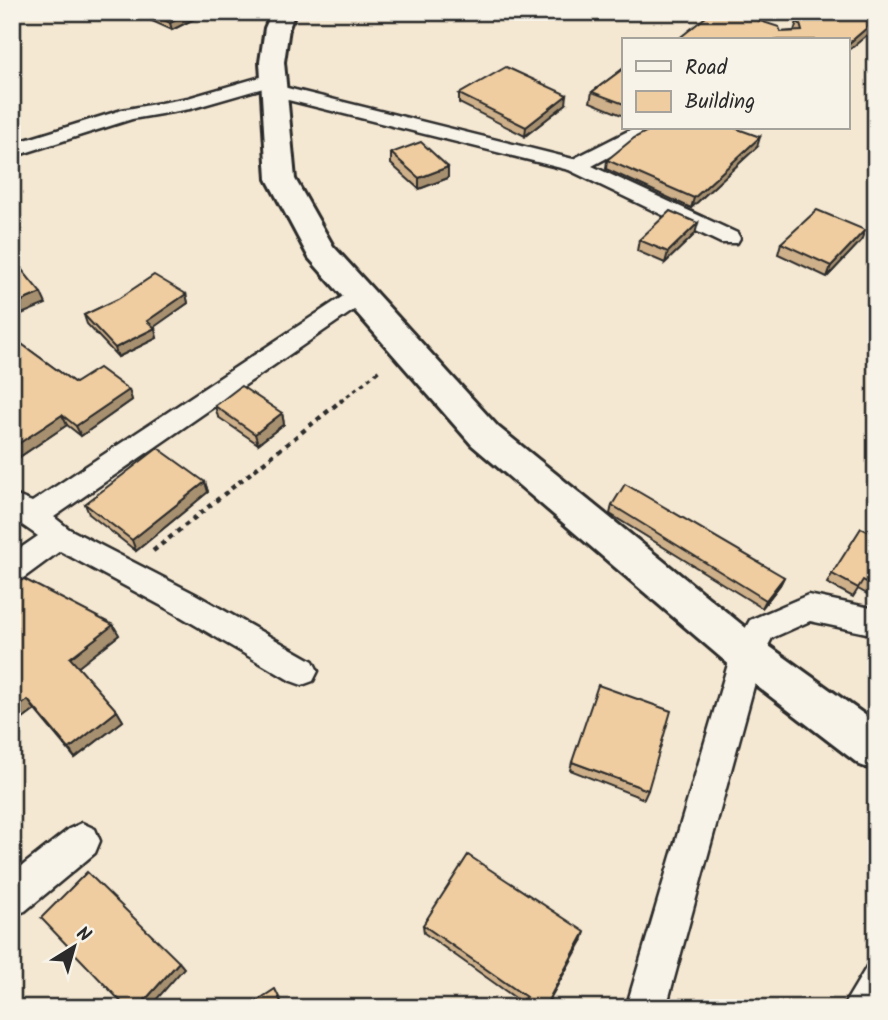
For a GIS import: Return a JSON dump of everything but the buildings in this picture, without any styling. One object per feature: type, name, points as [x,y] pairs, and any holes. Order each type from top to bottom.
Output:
[{"type":"main road","points":[[284,12],[277,21],[273,85],[281,179],[320,251],[485,436],[747,654],[876,750]]},
{"type":"street","points":[[858,12],[876,18]]},
{"type":"street","points":[[12,151],[129,114],[273,85],[576,166],[729,238]]},
{"type":"street","points":[[576,166],[644,130]]},
{"type":"street","points":[[302,671],[59,537],[23,510],[359,296]]},
{"type":"street","points":[[12,570],[59,537]]},
{"type":"street","points":[[646,1008],[747,654],[761,629],[808,608],[876,622]]},
{"type":"street","points":[[12,898],[82,841]]},
{"type":"lane","points":[[852,1008],[876,970]]},
{"type":"path","points":[[126,572],[407,348]]}]
